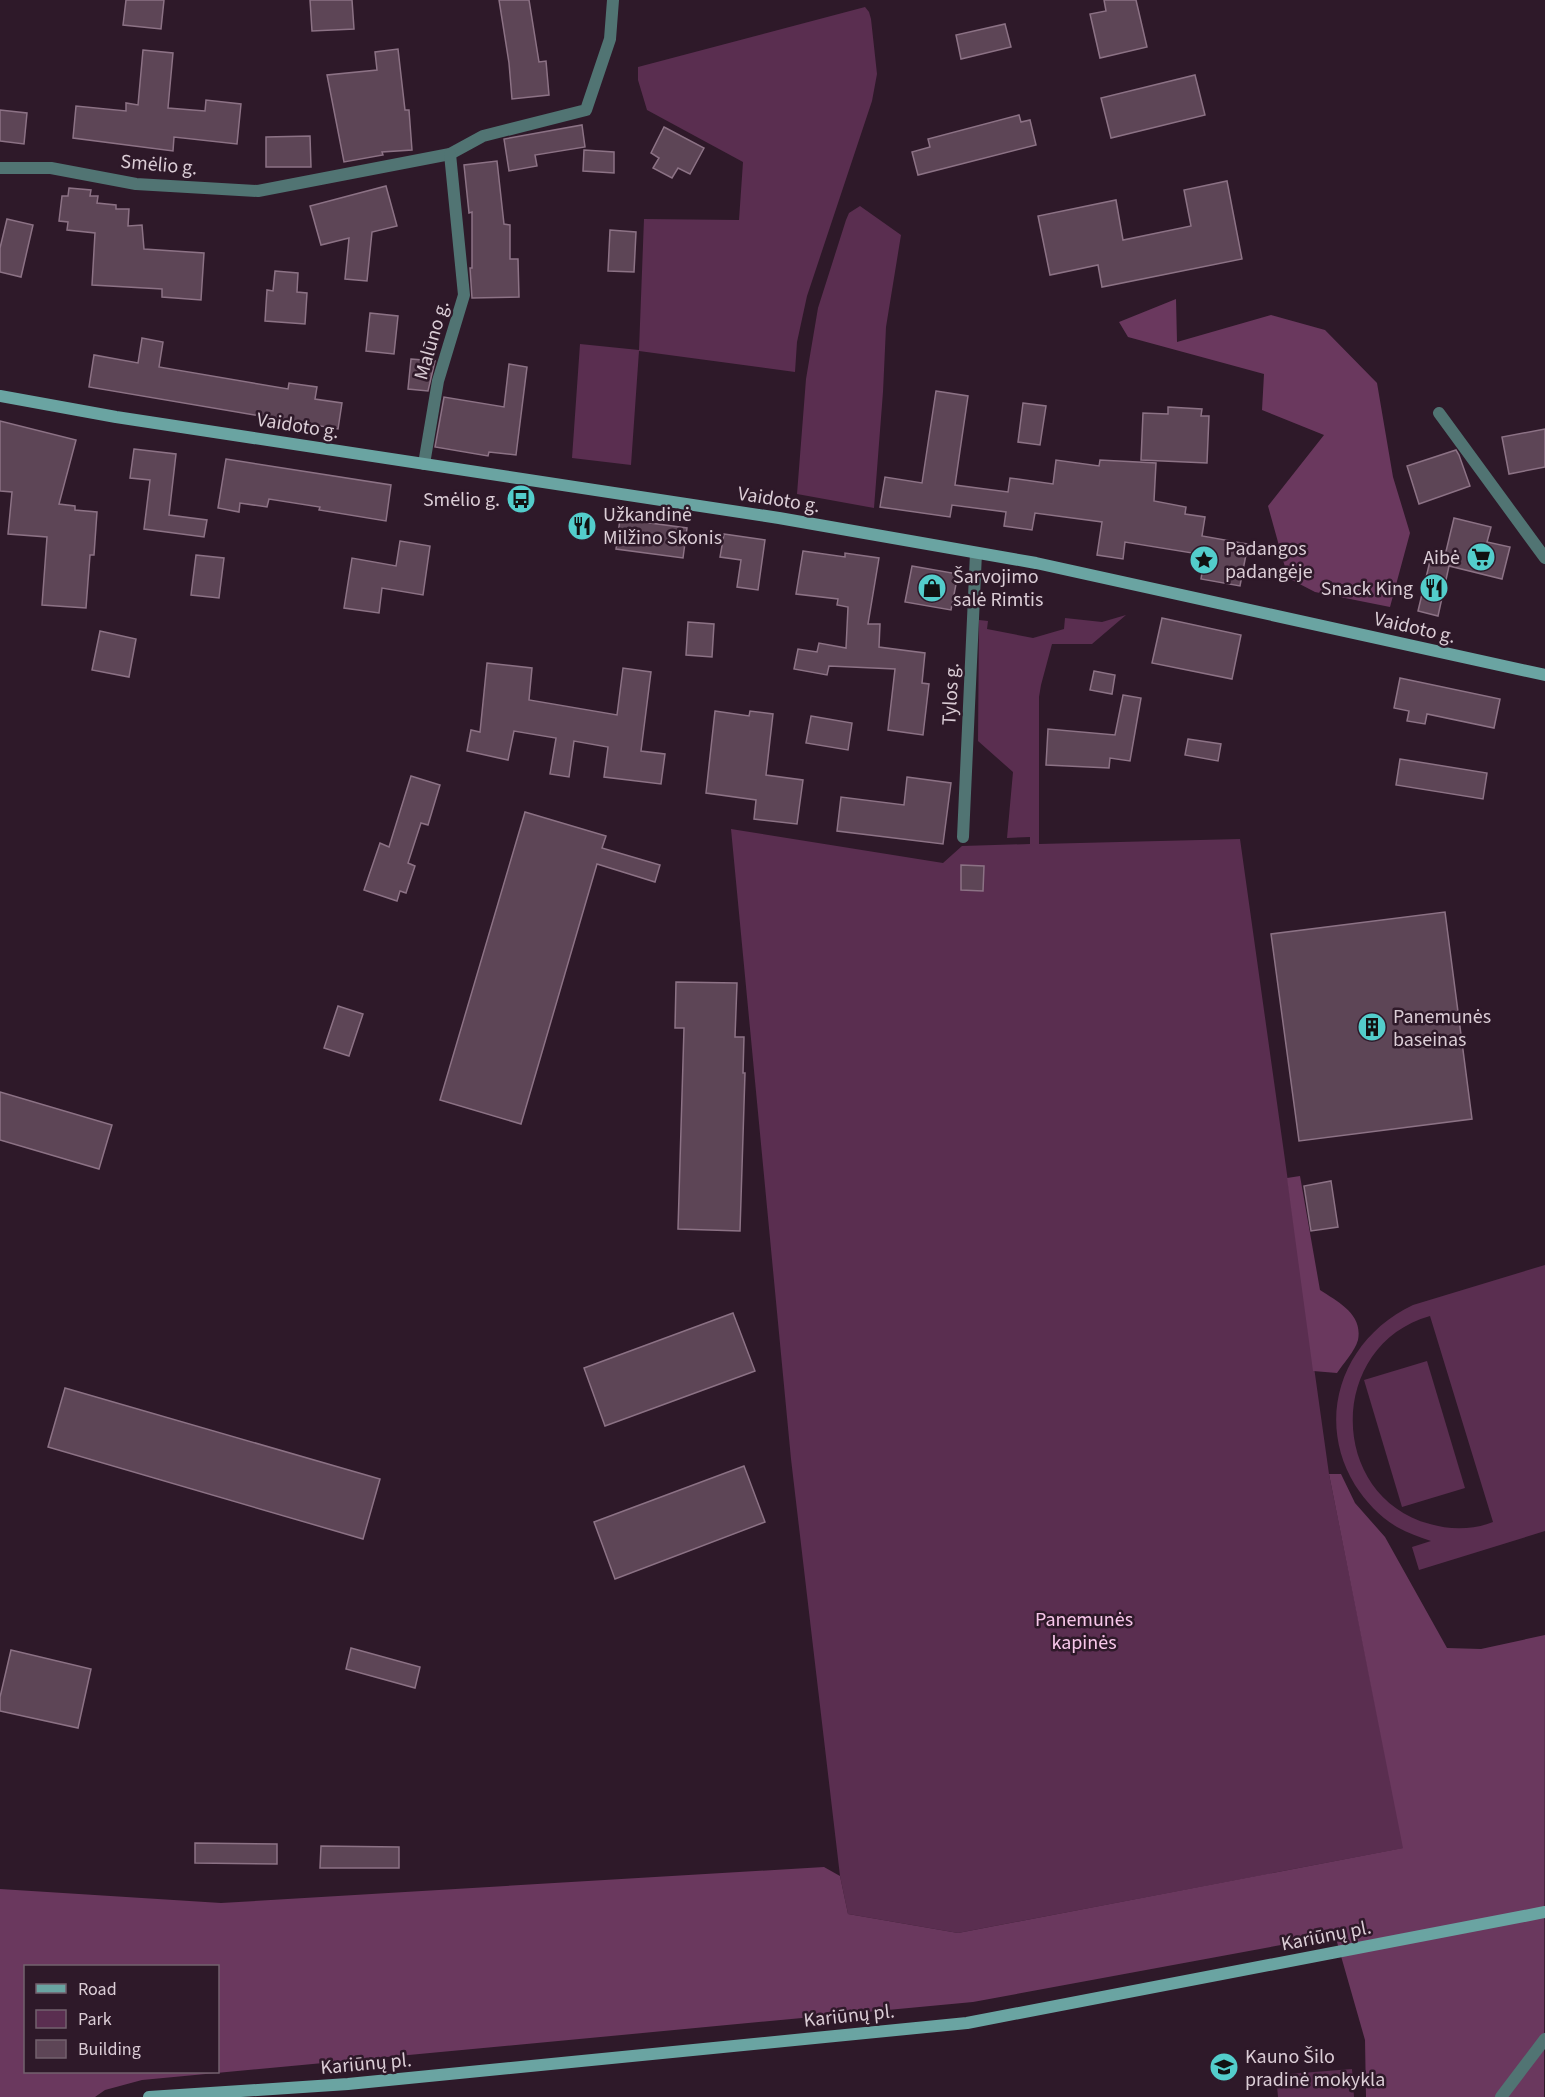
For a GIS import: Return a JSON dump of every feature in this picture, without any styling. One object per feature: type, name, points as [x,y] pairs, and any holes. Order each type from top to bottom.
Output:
[{"type":"main road","name":"Vaidoto g.","points":[[0,396],[116,417],[779,518],[976,553],[1089,574],[1545,675]]},
{"type":"main road","name":"Kariūnų pl.","points":[[149,2097],[360,2083],[967,2023],[1545,1912]]},
{"type":"street","name":"Smėlio g.","points":[[0,168],[51,168],[136,184],[258,191],[450,154],[483,136],[586,110],[610,39],[613,0]]},
{"type":"street","name":"Malūno g.","points":[[424,464],[438,381],[464,295],[450,154]]},
{"type":"street","points":[[1439,412],[1545,558]]},
{"type":"street","name":"Tylos g.","points":[[963,837],[976,553]]},
{"type":"street","points":[[1501,2097],[1545,2039]]},
{"type":"green space","points":[[865,7],[871,19],[877,74],[872,101],[807,296],[797,342],[795,372],[639,351],[631,465],[572,458],[580,344],[639,350],[644,219],[739,220],[743,162],[647,110],[638,80],[638,67]]},
{"type":"green space","points":[[860,206],[901,235],[886,327],[874,508],[797,494],[806,379],[818,308],[846,220],[849,213]]},
{"type":"green space","name":"Panemunės kapinės","points":[[1126,615],[1092,644],[1052,644],[1039,697],[1039,844],[1240,839],[1329,1474],[1404,1848],[958,1933],[848,1914],[840,1876],[791,1459],[731,829],[943,863],[962,846],[1030,844],[1030,837],[1007,838],[1013,772],[978,741],[979,620],[988,621],[987,629],[1033,638],[1064,629],[1065,618],[1102,622]]},
{"type":"green space","points":[[1545,1265],[1545,1531],[1419,1570],[1412,1547],[1431,1541],[1397,1527],[1369,1503],[1355,1485],[1343,1459],[1337,1433],[1337,1407],[1342,1382],[1353,1359],[1369,1338],[1389,1319],[1413,1305]],"holes":[[[1430,1316],[1493,1522],[1470,1528],[1445,1527],[1430,1524],[1396,1508],[1372,1484],[1358,1454],[1353,1420],[1358,1387],[1372,1357],[1396,1332]]]},
{"type":"green space","points":[[1427,1361],[1465,1488],[1402,1507],[1364,1380]]},
{"type":"green space","points":[[1352,2069],[1354,2097],[1278,2097],[1276,2075]]},
{"type":"shaded area","points":[[1176,299],[1177,342],[1271,315],[1325,330],[1377,383],[1393,477],[1410,533],[1390,607],[1315,592],[1288,578],[1268,506],[1324,435],[1262,410],[1264,374],[1128,337],[1119,322]]},
{"type":"shaded area","points":[[1300,1176],[1320,1290],[1348,1310],[1357,1323],[1359,1331],[1354,1349],[1337,1373],[1313,1371],[1287,1178]]},
{"type":"shaded area","points":[[1329,1474],[1341,1474],[1355,1503],[1385,1537],[1447,1648],[1481,1649],[1545,1635],[1544,2097],[1366,2097],[1365,2040],[1335,1935],[973,2002],[219,2073],[219,1965],[24,1965],[24,2073],[217,2073],[142,2080],[105,2090],[95,2097],[0,2097],[0,1889],[221,1903],[824,1867],[840,1876],[848,1914],[958,1933],[1403,1848]]},
{"type":"building","points":[[126,0],[164,0],[161,29],[123,25]]},
{"type":"building","points":[[310,0],[352,0],[354,29],[312,31]]},
{"type":"building","points":[[499,0],[529,0],[539,62],[546,61],[549,95],[512,99]]},
{"type":"building","points":[[1104,0],[1136,0],[1147,47],[1100,58],[1090,14],[1106,11]]},
{"type":"building","points":[[1005,24],[1011,47],[961,59],[956,35]]},
{"type":"building","points":[[398,49],[405,110],[409,110],[412,150],[382,152],[383,155],[344,162],[327,75],[377,70],[375,52]]},
{"type":"building","points":[[143,50],[173,53],[168,108],[205,111],[206,100],[241,104],[237,144],[174,137],[173,151],[73,138],[76,106],[126,111],[126,103],[138,105]]},
{"type":"building","points":[[1195,75],[1205,115],[1111,138],[1101,98]]},
{"type":"building","points":[[0,110],[27,113],[24,144],[0,141]]},
{"type":"building","points":[[1019,115],[1021,122],[1030,120],[1036,145],[918,175],[912,152],[930,147],[928,139]]},
{"type":"building","points":[[582,125],[585,147],[535,155],[537,166],[509,171],[504,139]]},
{"type":"building","points":[[664,127],[704,148],[690,174],[678,168],[672,178],[653,168],[659,158],[651,153]]},
{"type":"building","points":[[310,136],[311,167],[266,167],[266,137]]},
{"type":"building","points":[[584,150],[614,152],[614,173],[583,171]]},
{"type":"building","points":[[497,161],[504,224],[510,225],[510,259],[518,259],[519,297],[472,298],[470,268],[472,268],[472,212],[469,213],[464,165]]},
{"type":"building","points":[[1227,181],[1242,259],[1102,287],[1098,265],[1050,275],[1038,216],[1116,200],[1123,240],[1191,226],[1184,190]]},
{"type":"building","points":[[386,186],[397,226],[372,232],[367,281],[345,279],[349,238],[321,245],[310,206]]},
{"type":"building","points":[[69,188],[91,190],[90,196],[98,196],[97,203],[116,205],[116,209],[129,209],[128,226],[142,225],[144,249],[204,253],[201,300],[162,297],[162,289],[92,285],[95,233],[67,230],[68,222],[59,221],[62,196],[68,196]]},
{"type":"building","points":[[7,219],[33,225],[21,277],[0,272],[0,248]]},
{"type":"building","points":[[610,230],[636,232],[634,272],[608,271]]},
{"type":"building","points":[[275,271],[298,273],[297,292],[307,293],[305,324],[265,321],[267,290],[273,291]]},
{"type":"building","points":[[370,313],[398,316],[394,354],[366,351]]},
{"type":"building","points":[[142,338],[163,342],[159,367],[288,389],[289,383],[317,387],[315,399],[342,403],[338,429],[89,387],[94,355],[138,363]]},
{"type":"building","points":[[411,359],[435,361],[428,391],[408,389]]},
{"type":"building","points":[[509,364],[527,367],[516,455],[489,452],[488,456],[435,447],[444,397],[504,407]]},
{"type":"building","points":[[936,391],[968,396],[955,485],[1008,492],[1010,478],[1053,484],[1056,460],[1099,466],[1100,460],[1156,463],[1154,501],[1186,507],[1185,514],[1205,517],[1202,536],[1248,544],[1240,586],[1201,579],[1205,555],[1125,542],[1123,559],[1097,555],[1102,522],[1035,513],[1032,530],[1004,526],[1006,512],[952,505],[950,517],[880,507],[885,477],[922,483]]},
{"type":"building","points":[[1023,403],[1046,406],[1040,445],[1018,442]]},
{"type":"building","points":[[1168,407],[1202,409],[1201,416],[1209,416],[1207,463],[1141,460],[1143,413],[1168,414]]},
{"type":"building","points":[[0,421],[76,440],[59,504],[75,506],[75,510],[97,512],[94,555],[90,555],[86,608],[42,605],[47,537],[8,534],[12,492],[0,491]]},
{"type":"building","points":[[1545,429],[1545,467],[1509,474],[1502,437]]},
{"type":"building","points":[[134,449],[176,454],[169,515],[207,520],[204,537],[144,529],[150,480],[130,478]]},
{"type":"building","points":[[1456,450],[1470,486],[1419,504],[1407,466]]},
{"type":"building","points":[[226,459],[391,485],[386,521],[269,499],[267,507],[240,503],[239,512],[218,508]]},
{"type":"building","name":"Aibė","points":[[1454,518],[1491,527],[1487,542],[1510,547],[1502,579],[1449,566],[1438,616],[1418,611],[1430,561],[1443,564]]},
{"type":"building","points":[[620,519],[687,528],[683,558],[616,549]]},
{"type":"building","points":[[724,534],[765,540],[758,590],[737,587],[741,560],[720,557]]},
{"type":"building","points":[[400,541],[430,546],[423,595],[382,588],[379,613],[344,608],[352,558],[396,566]]},
{"type":"building","points":[[803,551],[845,557],[845,553],[879,558],[868,624],[880,624],[879,647],[925,653],[922,683],[929,684],[923,735],[888,730],[895,669],[829,666],[827,675],[794,669],[798,649],[817,652],[819,643],[846,648],[848,607],[837,605],[838,599],[796,594]]},
{"type":"building","points":[[196,555],[224,558],[219,598],[191,595]]},
{"type":"building","name":"Šarvojimo salė Rimtis","points":[[912,566],[958,574],[951,610],[905,602]]},
{"type":"building","points":[[1162,618],[1241,635],[1232,679],[1152,663]]},
{"type":"building","points":[[688,622],[714,624],[712,657],[686,655]]},
{"type":"building","points":[[100,631],[136,639],[129,677],[92,670]]},
{"type":"building","points":[[487,663],[532,668],[529,700],[617,715],[623,668],[651,672],[641,751],[665,754],[661,784],[604,777],[608,747],[574,741],[569,777],[550,774],[556,738],[514,731],[508,760],[467,751],[471,730],[480,732]]},
{"type":"building","points":[[1094,671],[1115,675],[1112,694],[1090,690]]},
{"type":"building","points":[[1400,678],[1500,699],[1494,728],[1427,714],[1425,724],[1407,721],[1409,711],[1394,708]]},
{"type":"building","points":[[1123,695],[1141,698],[1130,761],[1110,758],[1109,768],[1046,765],[1048,729],[1115,735]]},
{"type":"building","points":[[715,711],[749,716],[750,711],[773,714],[766,775],[803,780],[797,824],[754,819],[756,800],[706,793]]},
{"type":"building","points":[[811,716],[852,723],[848,750],[806,743]]},
{"type":"building","points":[[1188,739],[1221,744],[1218,761],[1185,755]]},
{"type":"building","points":[[1400,759],[1487,773],[1483,799],[1396,785]]},
{"type":"building","points":[[411,776],[440,785],[428,825],[421,823],[408,863],[415,866],[406,893],[400,891],[397,901],[364,890],[380,843],[389,847]]},
{"type":"building","points":[[907,777],[951,783],[943,844],[837,831],[841,797],[904,805]]},
{"type":"building","points":[[525,812],[606,836],[602,848],[660,865],[655,882],[597,864],[521,1124],[440,1100]]},
{"type":"building","points":[[961,865],[984,866],[983,891],[961,890]]},
{"type":"building","name":"Panemunės baseinas","points":[[1445,912],[1472,1119],[1299,1141],[1271,934]]},
{"type":"building","points":[[676,982],[737,983],[735,1037],[744,1037],[743,1073],[745,1073],[740,1231],[678,1229],[684,1028],[675,1028]]},
{"type":"building","points":[[338,1006],[363,1014],[349,1056],[324,1048]]},
{"type":"building","points":[[0,1092],[112,1125],[99,1169],[0,1140]]},
{"type":"building","points":[[1331,1181],[1338,1227],[1311,1231],[1304,1186]]},
{"type":"building","points":[[733,1313],[755,1371],[605,1426],[584,1368]]},
{"type":"building","points":[[65,1388],[380,1479],[363,1539],[48,1447]]},
{"type":"building","points":[[744,1466],[765,1522],[615,1579],[594,1522]]},
{"type":"building","points":[[351,1648],[420,1667],[415,1688],[346,1669]]},
{"type":"building","points":[[11,1650],[91,1669],[78,1728],[0,1711],[0,1697]]},
{"type":"building","points":[[195,1843],[277,1844],[277,1864],[195,1863]]},
{"type":"building","points":[[321,1846],[399,1847],[399,1868],[320,1868]]},
{"type":"place","name":"Smėlio g.","points":[[521,499]]},
{"type":"place","name":"Užkandinė Milžino Skonis","points":[[582,526]]},
{"type":"place","name":"Aibė","points":[[1481,557]]},
{"type":"place","name":"Padangos padangėje","points":[[1204,560]]},
{"type":"place","name":"Šarvojimo salė Rimtis","points":[[932,588]]},
{"type":"place","name":"Snack King","points":[[1434,588]]},
{"type":"place","name":"Panemunės baseinas","points":[[1372,1027]]},
{"type":"place","name":"Kauno Šilo pradinė mokykla","points":[[1224,2067]]}]
